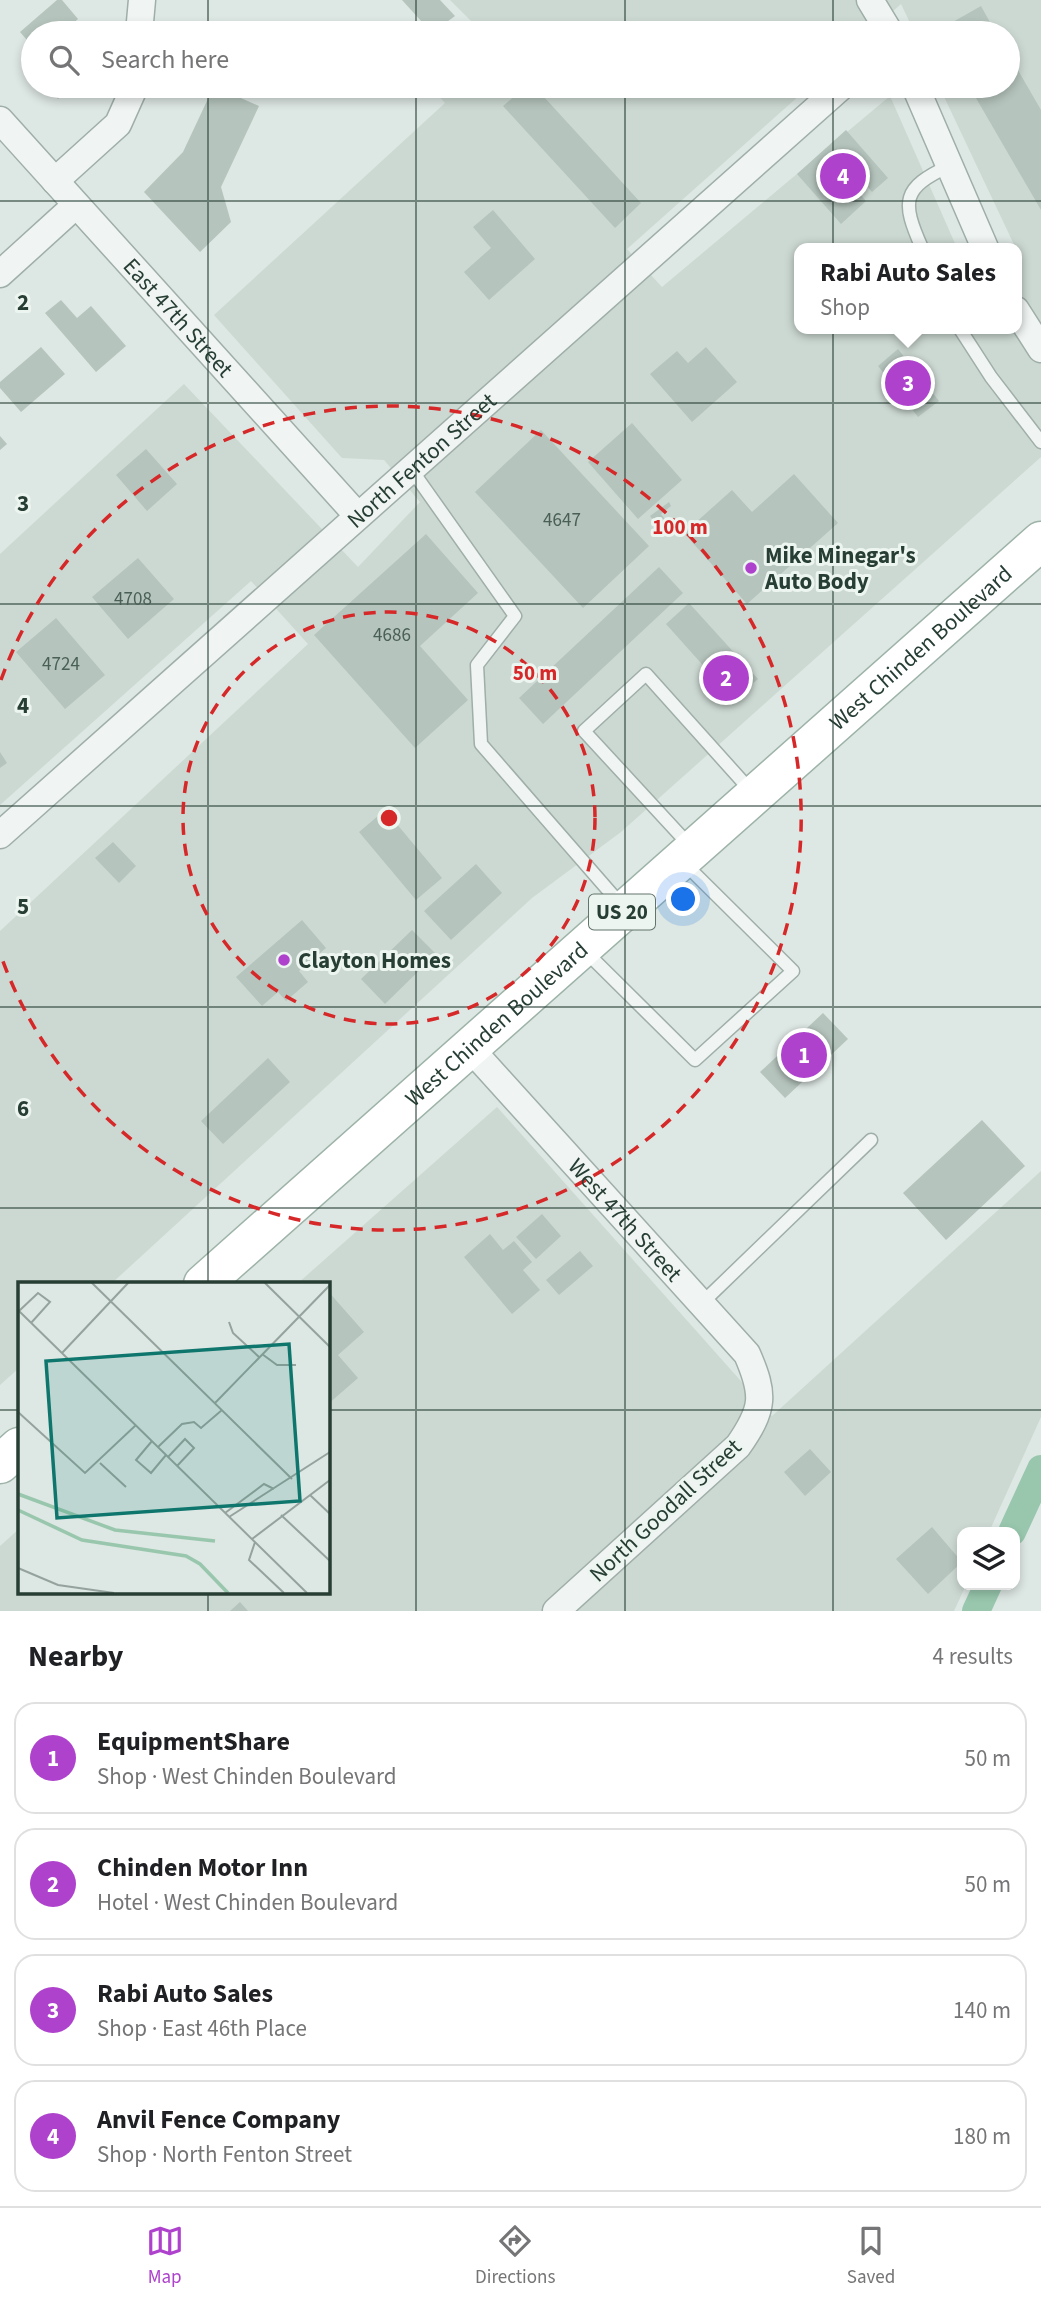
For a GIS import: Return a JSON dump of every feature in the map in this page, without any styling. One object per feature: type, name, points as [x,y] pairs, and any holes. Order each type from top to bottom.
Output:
[{"type":"main road","name":"West Chinden Boulevard","points":[[205,1282],[1041,541]]},
{"type":"main road","points":[[0,1464],[18,1448]]},
{"type":"street","points":[[140,21],[142,0]]},
{"type":"street","points":[[870,0],[883,21]]},
{"type":"street","points":[[55,181],[118,124],[130,98]]},
{"type":"street","name":"North Fenton Street","points":[[0,835],[828,98]]},
{"type":"street","points":[[920,98],[983,243]]},
{"type":"street","name":"East 47th Street","points":[[0,120],[358,516]]},
{"type":"street","points":[[0,274],[76,205]]},
{"type":"street","points":[[1022,318],[1041,349]]},
{"type":"street","name":"West 47th Street","points":[[469,1047],[747,1354],[760,1382],[761,1401]]},
{"type":"street","name":"North Goodall Street","points":[[556,1611],[738,1446],[755,1422],[761,1401]]},
{"type":"lane","points":[[920,243],[910,218],[911,194],[924,178],[949,166]]},
{"type":"lane","points":[[963,334],[990,377],[1041,442]]},
{"type":"lane","points":[[411,469],[515,616],[477,665],[481,744],[624,909]]},
{"type":"lane","points":[[581,948],[695,1060],[793,971],[686,854],[584,731],[646,674],[754,794]]},
{"type":"lane","points":[[702,1303],[871,1140]]},
{"type":"shaded area","points":[[450,0],[1041,0],[1041,457],[621,832],[532,898],[113,1282],[18,1282],[18,1369],[0,1385],[0,931],[308,644],[251,581],[0,805],[0,554],[184,384],[358,567],[420,502],[384,460],[342,458],[214,315],[445,103],[441,98],[797,98],[627,249],[662,287],[891,98],[955,243],[794,243],[794,334],[1022,334],[1022,243],[1013,243],[945,98],[1020,98],[1020,21],[909,21],[901,4],[882,21],[471,21]]},
{"type":"shaded area","points":[[497,1107],[772,1416],[1041,1171],[1041,1417],[991,1527],[957,1527],[957,1590],[964,1590],[954,1611],[0,1611],[0,1546],[18,1530],[18,1594],[329,1594],[329,1282],[299,1282]]},
{"type":"building","points":[[57,0],[62,0],[78,19],[33,21]]},
{"type":"building","points":[[402,0],[440,0],[455,16],[448,21],[421,21]]},
{"type":"building","points":[[981,6],[989,21],[955,21]]},
{"type":"building","points":[[1020,74],[1041,110],[1041,210],[976,98],[1020,98]]},
{"type":"building","points":[[208,98],[241,98],[259,106],[221,187],[231,222],[200,252],[144,192],[183,152]]},
{"type":"building","points":[[512,98],[545,98],[641,203],[615,228],[503,106]]},
{"type":"building","points":[[846,130],[888,178],[872,192],[860,178],[852,185],[866,201],[841,224],[797,174]]},
{"type":"building","points":[[493,210],[535,259],[489,300],[464,272],[491,248],[473,227]]},
{"type":"building","points":[[61,300],[77,318],[91,306],[126,346],[96,372],[45,313]]},
{"type":"building","points":[[41,347],[65,374],[21,412],[0,388],[0,382]]},
{"type":"building","points":[[706,347],[737,382],[692,422],[650,374],[677,351],[688,363]]},
{"type":"building","points":[[898,349],[939,401],[918,417],[878,366]]},
{"type":"building","points":[[632,423],[682,480],[638,519],[588,462]]},
{"type":"building","points":[[541,430],[649,546],[583,608],[475,492]]},
{"type":"building","points":[[0,436],[7,444],[0,450]]},
{"type":"building","points":[[146,449],[177,484],[147,511],[116,475]]},
{"type":"building","name":"Mike Minegar's Auto Body","points":[[794,474],[838,523],[747,604],[684,533],[732,490],[752,512]]},
{"type":"building","points":[[669,502],[671,506],[661,514],[670,526],[662,532],[650,516]]},
{"type":"building","points":[[426,534],[478,593],[420,646],[468,700],[415,748],[314,635]]},
{"type":"building","points":[[138,558],[174,599],[128,639],[92,597]]},
{"type":"building","points":[[659,567],[683,593],[543,724],[519,698]]},
{"type":"building","points":[[689,603],[758,679],[734,700],[666,624]]},
{"type":"building","points":[[56,618],[105,675],[65,709],[16,652]]},
{"type":"building","points":[[0,752],[7,763],[0,768]]},
{"type":"building","points":[[385,810],[442,878],[416,900],[359,832]]},
{"type":"building","points":[[113,842],[136,866],[119,883],[95,858]]},
{"type":"building","points":[[476,864],[502,893],[451,940],[424,911]]},
{"type":"building","name":"Clayton Homes","points":[[302,920],[326,948],[299,971],[308,982],[286,1001],[278,992],[262,1006],[236,977]]},
{"type":"building","points":[[412,930],[436,954],[385,1004],[361,979]]},
{"type":"building","points":[[823,1013],[848,1039],[785,1098],[760,1072]]},
{"type":"building","points":[[268,1058],[290,1082],[223,1144],[201,1121]]},
{"type":"building","points":[[982,1120],[1025,1166],[946,1240],[903,1193]]},
{"type":"building","points":[[542,1214],[561,1236],[536,1259],[516,1237]]},
{"type":"building","points":[[490,1234],[503,1250],[514,1241],[532,1262],[523,1270],[540,1290],[512,1314],[464,1257]]},
{"type":"building","points":[[580,1251],[593,1266],[559,1295],[546,1280]]},
{"type":"building","points":[[329,1292],[364,1332],[338,1355],[358,1378],[329,1403]]},
{"type":"building","points":[[810,1449],[831,1472],[805,1496],[784,1472]]},
{"type":"building","points":[[932,1527],[957,1556],[957,1567],[928,1594],[896,1559]]},
{"type":"building","points":[[240,1602],[248,1611],[230,1611]]},
{"type":"waterway","points":[[1014,1527],[1041,1469]]},
{"type":"waterway","points":[[976,1611],[986,1590]]},
{"type":"place","name":"Anvil Fence Company","points":[[843,176]]},
{"type":"place","name":"Rabi Auto Sales","points":[[908,383]]},
{"type":"place","name":"Mike Minegar's Auto Body","points":[[751,568]]},
{"type":"place","name":"Chinden Motor Inn","points":[[726,678]]},
{"type":"place","name":"Clayton Homes","points":[[284,960]]},
{"type":"place","name":"EquipmentShare","points":[[804,1055]]}]
